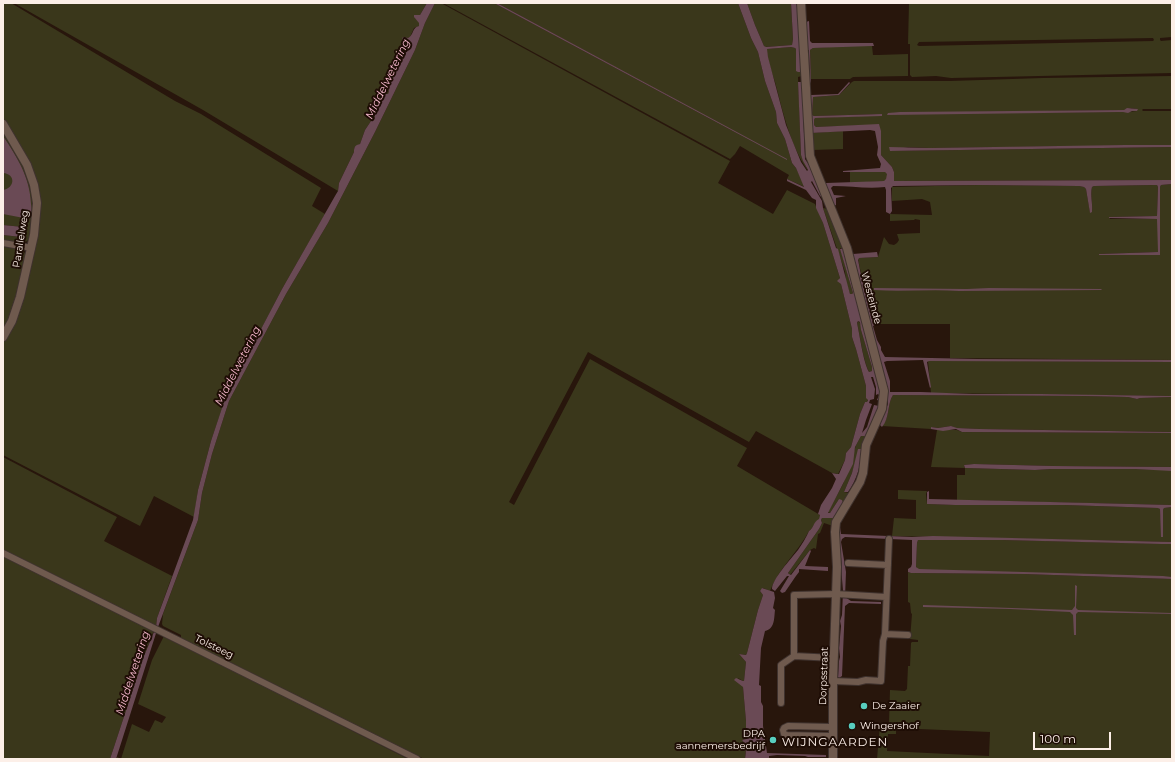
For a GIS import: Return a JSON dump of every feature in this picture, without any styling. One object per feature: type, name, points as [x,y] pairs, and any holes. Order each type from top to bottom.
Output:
[{"type":"street","name":"Westeinde","points":[[800,3],[810,156],[847,248],[884,391],[882,409],[866,445],[863,473],[836,522],[835,532],[837,563],[842,595]]},
{"type":"street","name":"Parallelweg","points":[[3,124],[27,165],[34,185],[37,203],[37,214],[32,248],[18,305],[12,321],[3,337]]},
{"type":"street","points":[[3,243],[32,248]]},
{"type":"street","points":[[833,681],[881,681],[883,640],[885,634],[889,539]]},
{"type":"street","name":"Tolsteeg","points":[[3,553],[417,759]]},
{"type":"street","points":[[848,563],[888,566]]},
{"type":"street","points":[[794,656],[794,594],[886,597]]},
{"type":"street","name":"Dorpsstraat","points":[[833,759],[832,727],[834,658],[842,595]]},
{"type":"street","points":[[885,634],[908,636]]},
{"type":"street","points":[[781,703],[781,665],[794,656],[834,658]]},
{"type":"street","points":[[832,727],[788,726],[783,730],[784,734],[787,735],[833,736]]},
{"type":"shaded area","points":[[3,3],[11,3],[175,101],[201,114],[321,188],[312,206],[325,214],[282,289],[226,397],[211,441],[198,490],[194,517],[154,496],[140,526],[3,455],[3,340],[11,328],[40,204],[3,117]]},
{"type":"shaded area","points":[[14,3],[427,3],[420,15],[415,18],[420,23],[419,26],[414,28],[410,37],[403,37],[408,46],[396,69],[388,73],[391,78],[387,86],[389,91],[388,94],[384,94],[376,110],[374,120],[371,121],[365,130],[360,144],[354,148],[354,152],[339,183],[338,191],[203,110]]},
{"type":"shaded area","points":[[427,3],[435,3],[425,23],[415,50],[375,132],[328,223],[286,294],[229,401],[212,454],[202,493],[198,520],[158,627],[116,759],[110,759],[144,656],[156,627],[157,618],[193,520],[198,490],[211,441],[226,396],[282,289],[338,191],[339,183],[356,146],[360,144],[365,130],[375,118],[374,115],[376,110],[374,109],[378,106],[385,94],[388,94],[389,91],[387,86],[391,78],[388,73],[396,69],[408,46],[407,42],[402,39],[403,37],[410,37],[415,28],[419,26],[419,23],[414,15],[420,15]]},
{"type":"shaded area","points":[[435,3],[441,3],[730,161],[718,183],[773,214],[787,190],[815,204],[823,223],[840,278],[839,279],[852,329],[852,337],[866,386],[866,394],[868,399],[867,402],[865,402],[860,414],[851,447],[846,453],[845,460],[838,474],[832,473],[756,431],[749,442],[588,352],[509,502],[514,505],[590,359],[747,448],[737,466],[820,515],[819,520],[809,531],[778,575],[770,591],[763,588],[760,591],[763,595],[747,653],[746,655],[739,654],[746,662],[744,681],[738,678],[743,687],[746,721],[746,739],[742,740],[746,746],[745,759],[424,759],[181,638],[181,635],[163,626],[162,624],[163,614],[198,520],[202,493],[212,454],[229,401],[286,294],[328,223],[415,50],[425,23]]},
{"type":"shaded area","points":[[443,3],[494,3],[787,160],[497,3],[738,3],[758,52],[765,81],[776,112],[777,123],[785,139],[792,163],[805,187],[787,179],[789,175],[740,146],[730,159]]},
{"type":"shaded area","points":[[494,3],[497,3],[787,160]]},
{"type":"shaded area","points":[[738,3],[747,3],[764,46],[766,47],[792,45],[791,3],[798,3],[802,69],[800,72],[796,71],[795,48],[767,49],[768,57],[786,125],[801,162],[807,171],[808,170],[801,155],[798,82],[802,82],[805,159],[824,199],[820,196],[812,181],[811,182],[822,201],[836,248],[838,249],[850,294],[852,294],[853,293],[840,249],[844,248],[881,390],[880,401],[877,400],[879,395],[876,395],[876,387],[873,377],[871,377],[875,389],[874,399],[870,400],[869,403],[872,404],[862,433],[867,427],[874,405],[879,406],[866,436],[861,436],[855,447],[853,464],[828,513],[830,513],[839,499],[842,500],[843,503],[833,518],[822,518],[822,523],[819,529],[788,573],[791,575],[810,550],[811,551],[805,566],[828,567],[828,571],[799,569],[799,572],[785,592],[782,593],[780,591],[789,576],[787,576],[775,591],[772,589],[775,580],[819,519],[820,515],[818,514],[821,505],[836,479],[832,473],[839,474],[845,460],[846,453],[851,447],[860,414],[865,402],[868,400],[866,398],[866,386],[852,337],[852,329],[841,284],[837,281],[840,278],[823,223],[816,208],[816,200],[812,198],[806,190],[787,181],[787,179],[804,187],[796,168],[792,163],[785,139],[777,123],[776,112],[765,81],[758,52]],"holes":[[[858,321],[860,322],[872,367],[872,371],[869,372],[863,355],[857,323]]]},
{"type":"shaded area","points":[[747,3],[791,3],[792,45],[765,47]]},
{"type":"shaded area","points":[[909,3],[1172,3],[1172,37],[1160,38],[1160,40],[1172,40],[1172,73],[951,78],[936,76],[912,77],[910,75],[910,44],[908,44]],"holes":[[[1153,38],[1154,40],[919,46],[917,45],[919,42]]]},
{"type":"shaded area","points":[[809,21],[810,41],[812,43],[873,43],[874,46],[813,48],[810,50],[811,95],[838,94],[849,82],[850,83],[839,95],[813,97],[812,115],[882,114],[882,116],[815,118],[814,125],[816,127],[879,124],[881,131],[881,155],[892,167],[894,172],[894,181],[1172,180],[1172,184],[1161,185],[1160,187],[1160,255],[1099,255],[1158,252],[1157,219],[1109,218],[1157,216],[1157,185],[1094,186],[1091,190],[1092,212],[1090,213],[1086,189],[1079,186],[893,186],[891,188],[892,211],[890,214],[886,212],[885,187],[872,188],[833,186],[831,188],[834,195],[846,196],[836,198],[836,205],[834,206],[826,183],[884,181],[887,174],[885,172],[843,172],[880,168],[881,164],[877,155],[878,147],[875,131],[811,133],[809,50],[807,50],[806,22]]},
{"type":"shaded area","points":[[872,46],[873,55],[908,54],[908,76],[853,77],[850,79],[811,79],[810,50],[813,48]]},
{"type":"shaded area","points":[[791,47],[796,49],[796,71],[802,69],[802,76],[798,77],[801,155],[808,171],[796,150],[788,128],[766,49]]},
{"type":"shaded area","points":[[1172,76],[1172,109],[1142,110],[1172,111],[1172,145],[908,147],[890,151],[1172,147],[1172,180],[894,181],[894,172],[892,167],[881,155],[879,125],[816,127],[814,125],[815,118],[882,114],[812,115],[813,97],[839,95],[854,81],[950,81]],"holes":[[[1137,109],[1137,111],[1127,112],[888,113]]]},
{"type":"shaded area","points":[[1127,108],[1138,109],[1137,111],[1128,113],[887,115],[888,113],[900,112],[1124,110]]},
{"type":"shaded area","points":[[3,129],[25,166],[34,201],[30,238],[22,243],[3,240],[3,235],[21,237],[23,227],[3,225]]},
{"type":"shaded area","points":[[843,131],[843,149],[813,150],[811,133]]},
{"type":"shaded area","points":[[3,136],[18,160],[28,185],[32,210],[29,219],[3,214],[3,190],[10,187],[12,184],[12,178],[3,173]]},
{"type":"shaded area","points":[[1172,145],[1172,147],[890,151],[889,147],[929,148]]},
{"type":"shaded area","points":[[850,172],[885,172],[887,173],[887,177],[884,181],[850,183]]},
{"type":"shaded area","points":[[1172,184],[1172,360],[950,358],[950,324],[876,324],[873,319],[867,293],[869,290],[862,275],[858,258],[878,257],[884,237],[889,244],[894,245],[899,240],[897,234],[920,233],[920,220],[890,221],[890,214],[932,215],[930,202],[922,199],[892,201],[892,187],[979,185],[1079,186],[1086,189],[1090,212],[1092,212],[1091,190],[1094,186],[1157,185],[1157,216],[1109,217],[1110,219],[1157,219],[1158,252],[1099,255],[1159,255],[1160,187],[1161,185]]},
{"type":"shaded area","points":[[823,208],[828,209],[844,248],[840,248],[853,293],[852,294],[850,294],[846,282],[845,272]]},
{"type":"shaded area","points":[[3,225],[23,227],[26,232],[23,237],[3,235]]},
{"type":"shaded area","points":[[3,247],[22,250],[26,255],[16,294],[17,301],[3,332]]},
{"type":"shaded area","points":[[877,252],[878,257],[859,258],[858,260],[864,282],[869,287],[867,295],[870,302],[872,316],[876,324],[873,326],[877,340],[885,357],[1172,360],[1172,362],[929,361],[927,362],[930,388],[923,360],[887,361],[884,362],[890,381],[890,392],[1172,397],[1137,399],[1128,397],[1082,396],[893,395],[885,423],[882,427],[880,425],[888,404],[888,389],[853,254]]},
{"type":"shaded area","points":[[874,288],[1102,290],[896,291],[874,290]]},
{"type":"shaded area","points":[[859,321],[872,367],[872,371],[869,372],[865,361],[857,323]]},
{"type":"shaded area","points":[[928,361],[1172,362],[1172,396],[931,393]]},
{"type":"shaded area","points":[[893,395],[1082,396],[1128,397],[1137,399],[1172,397],[1172,432],[980,429],[956,428],[951,426],[938,428],[932,427],[931,429],[882,426],[885,423]]},
{"type":"shaded area","points":[[951,426],[957,428],[980,429],[1172,433],[962,432],[956,429],[943,431],[931,429],[931,427],[938,428]]},
{"type":"shaded area","points":[[937,430],[957,430],[962,432],[1172,433],[1172,467],[974,464],[964,465],[965,468],[931,467]]},
{"type":"shaded area","points":[[861,436],[866,436],[862,449],[859,449],[852,473],[844,492],[849,493],[833,526],[824,523],[820,533],[818,534],[816,549],[814,548],[810,550],[790,575],[788,573],[819,529],[822,523],[822,518],[833,518],[839,499],[830,513],[828,512],[843,484],[856,445]]},
{"type":"shaded area","points":[[858,449],[862,449],[858,472],[848,492],[844,492],[852,473]]},
{"type":"shaded area","points":[[3,457],[117,517],[104,541],[172,576],[157,618],[156,627],[3,551]]},
{"type":"shaded area","points":[[964,465],[1172,467],[1172,471],[1135,469],[1035,470],[965,468]]},
{"type":"shaded area","points":[[965,468],[1035,470],[1171,470],[1172,505],[957,500],[957,475],[965,475]]},
{"type":"shaded area","points":[[898,490],[927,491],[927,504],[1065,505],[1159,508],[1163,537],[1163,510],[1164,508],[1172,507],[1172,542],[892,536],[894,518],[916,519],[916,500],[898,499]]},
{"type":"shaded area","points":[[929,491],[929,499],[1172,505],[1172,507],[1164,508],[1163,510],[1163,537],[1161,537],[1160,509],[1158,508],[1065,505],[927,504],[927,492]]},
{"type":"shaded area","points":[[839,527],[841,534],[912,537],[933,536],[1172,542],[1172,544],[1161,544],[1002,540],[918,540],[916,567],[919,569],[1163,576],[1172,577],[1172,579],[1024,574],[911,573],[908,572],[908,569],[912,564],[912,540],[845,537],[841,542],[846,572],[845,597],[851,601],[881,602],[881,604],[849,603],[845,606],[842,676],[839,678],[840,621],[842,615],[843,591]]},
{"type":"shaded area","points":[[918,540],[1002,540],[1172,544],[1172,577],[913,571],[918,569],[916,567]]},
{"type":"shaded area","points":[[3,554],[154,630],[110,759],[3,759]]},
{"type":"shaded area","points":[[908,572],[1172,579],[1172,759],[877,759],[880,724],[889,723],[890,690],[905,691],[907,689],[911,643],[918,642],[918,640],[910,639],[912,614],[910,603],[908,602]],"holes":[[[896,728],[990,732],[989,756],[887,751],[888,734],[896,734]]]},
{"type":"shaded area","points":[[1075,585],[1077,586],[1076,608],[1078,610],[1172,614],[1078,612],[1076,614],[1076,635],[1074,635],[1073,615],[1070,612],[923,607],[923,605],[1072,610],[1075,606]]},
{"type":"shaded area","points":[[762,588],[774,592],[775,598],[773,623],[771,628],[765,631],[761,648],[759,685],[761,686],[763,726],[767,753],[826,755],[826,757],[777,755],[769,756],[769,759],[745,759],[746,751],[742,740],[746,739],[743,687],[734,680],[736,678],[744,681],[746,662],[739,654],[746,655],[747,653],[763,595],[760,591]]},
{"type":"shaded area","points":[[164,636],[408,759],[121,759],[132,724],[149,732],[155,720],[162,723],[166,717],[138,704],[152,660]]},
{"type":"place","name":"De Zaaier","points":[[864,706]]},
{"type":"place","name":"Wingershof","points":[[852,726]]},
{"type":"place","name":"DPA aannemersbedrijf","points":[[773,740]]},
{"type":"district","name":"WIJNGAARDEN","points":[[835,742]]},
{"type":"water label","name":"Middelwetering","points":[[388,79]]},
{"type":"water label","name":"Middelwetering","points":[[238,366]]},
{"type":"water label","name":"Middelwetering","points":[[133,673]]}]
